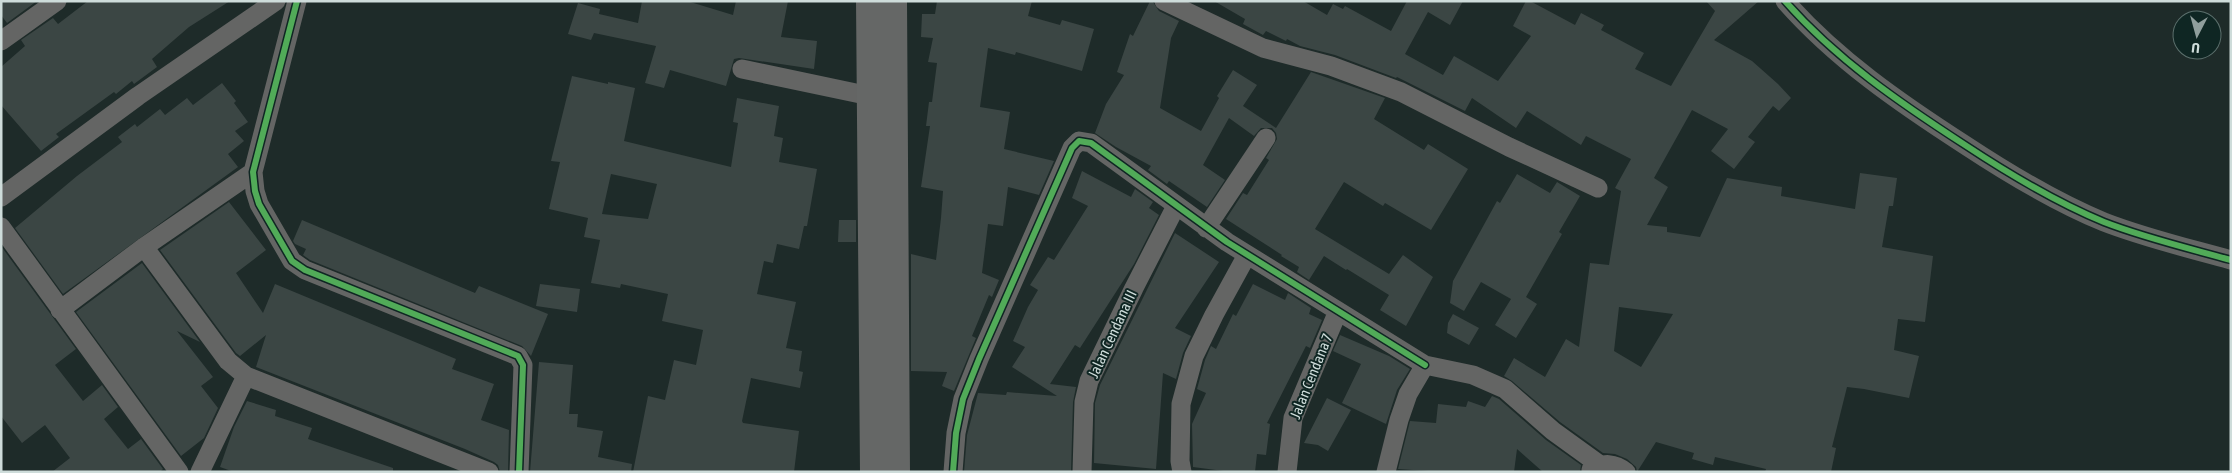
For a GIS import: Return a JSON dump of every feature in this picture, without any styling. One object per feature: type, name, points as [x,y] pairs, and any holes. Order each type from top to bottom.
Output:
[{"type":"main road","points":[[869,1],[873,472]]},
{"type":"main road","points":[[894,1],[898,472]]},
{"type":"street","points":[[4,33],[57,1]]},
{"type":"street","points":[[1,197],[138,96],[276,1]]},
{"type":"street","points":[[297,1],[253,172],[255,192],[259,204],[292,261],[305,270],[518,356],[523,365],[519,472]]},
{"type":"street","points":[[1164,1],[1263,48],[1331,66],[1402,92],[1509,147],[1598,188]]},
{"type":"street","points":[[1785,1],[1806,25],[1867,78],[1933,125],[1998,167],[2071,208],[2104,222],[2231,260]]},
{"type":"street","points":[[742,69],[870,96]]},
{"type":"street","points":[[1206,228],[1266,138]]},
{"type":"street","points":[[953,472],[956,433],[963,399],[1075,144],[1079,141],[1091,143],[1206,228],[1425,365],[1473,375],[1505,389],[1595,468],[1617,465],[1626,472]]},
{"type":"street","points":[[60,310],[144,248],[253,172]]},
{"type":"street","name":"Jalan Cendana III","points":[[1082,472],[1084,402],[1089,381],[1176,206]]},
{"type":"street","points":[[1,227],[179,472]]},
{"type":"street","points":[[144,248],[228,361],[246,376],[489,472]]},
{"type":"street","points":[[1182,472],[1180,460],[1181,404],[1194,356],[1247,255]]},
{"type":"street","name":"Jalan Cendana 7","points":[[1287,472],[1292,418],[1338,311]]},
{"type":"street","points":[[1386,472],[1399,420],[1408,394],[1425,365]]},
{"type":"street","points":[[200,472],[246,376]]},
{"type":"building","points":[[1,1],[37,1],[7,23],[1,15]]},
{"type":"building","points":[[88,1],[230,1],[189,27],[152,59],[157,67],[134,84],[132,81],[116,94],[114,92],[56,134],[59,137],[41,151],[1,105],[1,67],[25,46],[21,40],[53,18],[58,24]]},
{"type":"building","points":[[642,1],[687,1],[733,15],[736,1],[788,1],[781,37],[817,41],[814,69],[739,58],[734,59],[726,86],[670,70],[664,88],[645,83],[656,46],[594,33],[591,40],[568,34],[578,3],[600,9],[599,14],[638,23]]},
{"type":"building","points":[[937,1],[1032,1],[1028,16],[1060,25],[1062,20],[1094,29],[1082,71],[1016,52],[1015,55],[988,48],[980,107],[1010,112],[1004,149],[1054,161],[1039,195],[1008,187],[1003,226],[988,224],[982,273],[999,280],[992,297],[989,295],[972,336],[976,338],[954,391],[942,386],[947,372],[911,371],[911,254],[936,260],[943,191],[921,187],[930,126],[926,126],[929,102],[932,102],[937,63],[928,62],[933,38],[921,37],[922,14],[935,14]]},
{"type":"building","points":[[1150,1],[1153,2],[1159,11],[1179,21],[1171,38],[1160,108],[1201,131],[1219,98],[1217,96],[1233,70],[1257,85],[1243,106],[1276,128],[1311,72],[1385,98],[1374,119],[1424,150],[1428,144],[1468,169],[1431,230],[1385,203],[1383,206],[1344,182],[1315,229],[1389,274],[1403,255],[1433,277],[1406,326],[1380,310],[1389,295],[1347,269],[1324,256],[1309,280],[1297,272],[1299,267],[1226,219],[1243,193],[1247,195],[1269,160],[1266,158],[1277,139],[1276,133],[1272,128],[1261,128],[1254,136],[1229,118],[1203,165],[1225,180],[1207,207],[1169,181],[1167,184],[1148,170],[1151,166],[1095,133],[1106,104],[1124,75],[1117,72],[1130,34],[1133,36]]},
{"type":"building","points":[[1214,1],[1303,1],[1327,15],[1333,4],[1343,9],[1345,6],[1391,31],[1407,1],[1463,1],[1450,25],[1428,12],[1405,54],[1443,75],[1454,56],[1498,81],[1531,36],[1513,26],[1526,1],[1530,1],[1575,25],[1581,13],[1604,25],[1601,30],[1644,53],[1635,69],[1671,86],[1715,11],[1706,1],[1759,1],[1714,40],[1752,61],[1791,98],[1779,111],[1773,106],[1748,137],[1755,142],[1734,169],[1711,151],[1728,129],[1692,110],[1654,178],[1668,187],[1647,225],[1667,227],[1667,232],[1700,237],[1727,178],[1782,187],[1781,196],[1855,209],[1860,173],[1897,178],[1893,206],[1889,206],[1882,247],[1933,256],[1925,322],[1898,319],[1894,350],[1919,356],[1909,398],[1847,387],[1832,447],[1836,448],[1831,472],[1765,472],[1766,469],[1715,457],[1713,465],[1692,459],[1694,453],[1656,442],[1637,472],[1636,467],[1627,459],[1615,454],[1603,453],[1560,422],[1504,376],[1514,358],[1545,377],[1566,339],[1579,347],[1590,263],[1609,265],[1621,191],[1615,188],[1631,159],[1586,136],[1581,145],[1527,111],[1516,128],[1472,98],[1465,111],[1397,77],[1335,55],[1300,46],[1266,31],[1263,35],[1243,24],[1245,19]],"holes":[[[1619,307],[1673,314],[1641,367],[1614,351]]]},
{"type":"building","points":[[572,76],[635,88],[624,141],[731,167],[738,123],[733,122],[737,98],[779,106],[774,136],[783,138],[779,162],[817,169],[807,226],[804,226],[799,249],[777,244],[773,263],[764,261],[757,294],[796,302],[786,348],[802,351],[799,371],[803,372],[800,388],[751,378],[742,421],[743,423],[799,431],[794,472],[633,472],[648,396],[665,400],[674,360],[696,365],[703,330],[662,321],[668,294],[621,284],[620,288],[591,283],[600,240],[584,237],[588,218],[549,209],[560,162],[551,161]],"holes":[[[611,174],[657,184],[648,219],[602,214]]]},
{"type":"building","points":[[222,83],[236,101],[234,103],[248,122],[235,131],[244,141],[228,154],[238,167],[63,294],[15,228],[77,176],[122,142],[118,137],[135,124],[137,127],[160,109],[165,115],[187,98],[193,105]]},
{"type":"building","points":[[1082,171],[1131,197],[1135,189],[1153,202],[1149,208],[1159,215],[1134,264],[1080,348],[1075,345],[1050,384],[1076,387],[1073,402],[1071,472],[964,472],[967,435],[978,393],[1006,395],[1007,392],[1057,396],[1012,367],[1025,347],[1013,341],[1038,290],[1030,285],[1048,257],[1054,260],[1088,206],[1072,198]]},
{"type":"building","points":[[1517,174],[1550,193],[1557,182],[1580,196],[1559,232],[1562,234],[1526,297],[1537,304],[1516,338],[1495,325],[1511,299],[1481,282],[1464,311],[1450,303],[1453,281],[1497,201],[1500,203]]},
{"type":"building","points":[[229,202],[266,250],[236,273],[263,313],[275,284],[456,359],[452,369],[494,384],[481,420],[509,430],[508,472],[500,472],[498,465],[494,462],[465,449],[256,367],[266,335],[240,356],[236,353],[160,250]]},
{"type":"building","points":[[302,220],[475,293],[479,286],[548,314],[531,356],[522,346],[310,260],[303,255],[306,249],[295,244],[293,241]]},
{"type":"building","points":[[839,220],[856,220],[856,242],[838,242]]},
{"type":"building","points":[[1175,233],[1219,262],[1175,328],[1191,336],[1183,353],[1176,379],[1163,373],[1156,469],[1094,463],[1095,403],[1100,385]]},
{"type":"building","points":[[1,246],[76,349],[55,365],[83,401],[102,385],[118,407],[104,419],[128,449],[141,439],[163,469],[160,472],[52,472],[70,458],[45,425],[22,443],[1,416]]},
{"type":"building","points":[[142,263],[200,342],[177,331],[213,377],[201,386],[218,408],[204,438],[181,456],[76,312]]},
{"type":"building","points":[[540,284],[580,289],[577,312],[536,306]]},
{"type":"building","points":[[1253,284],[1285,300],[1288,293],[1311,308],[1309,314],[1322,320],[1310,348],[1306,346],[1267,423],[1270,424],[1266,455],[1257,454],[1255,472],[1231,472],[1193,467],[1192,424],[1206,393],[1197,389],[1205,360],[1211,346],[1216,349],[1233,314],[1236,316]]},
{"type":"building","points":[[1453,314],[1479,328],[1469,345],[1447,333],[1448,323]]},
{"type":"building","points":[[1340,335],[1389,356],[1410,369],[1397,390],[1386,424],[1342,403],[1361,364],[1333,351]]},
{"type":"building","points":[[539,362],[573,365],[569,414],[578,414],[577,427],[603,431],[598,457],[632,464],[631,472],[530,472]]},
{"type":"building","points":[[1492,396],[1499,399],[1546,440],[1581,465],[1580,472],[1543,472],[1517,449],[1514,472],[1443,472],[1398,469],[1410,421],[1436,423],[1438,404],[1466,407],[1468,401],[1485,407]]},
{"type":"building","points":[[1327,398],[1351,410],[1328,451],[1318,445],[1304,443]]},
{"type":"building","points":[[247,401],[276,410],[275,416],[312,428],[308,439],[393,468],[393,472],[234,472],[220,467],[234,427]]},
{"type":"cycle path","points":[[297,1],[253,172],[255,191],[259,204],[292,261],[305,270],[518,356],[523,365],[519,472]]},
{"type":"cycle path","points":[[1785,1],[1826,42],[1870,79],[1941,129],[2033,187],[2068,206],[2119,228],[2231,260]]},
{"type":"cycle path","points":[[953,472],[956,433],[963,399],[1072,148],[1079,141],[1091,143],[1227,242],[1425,365]]}]
